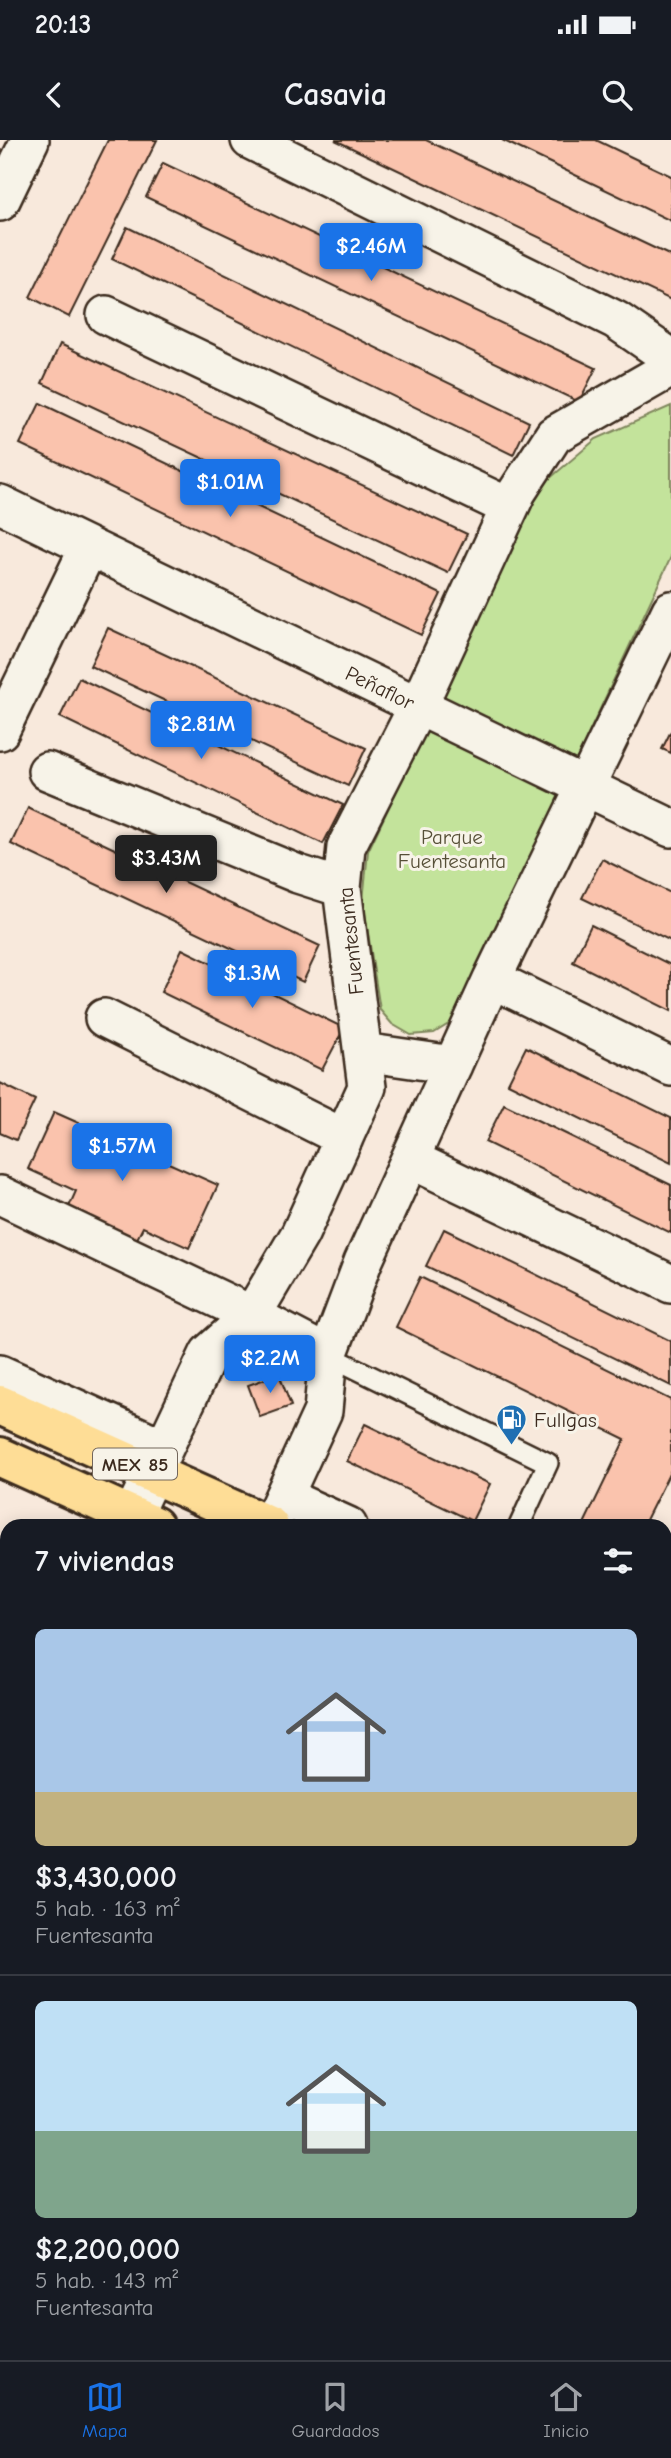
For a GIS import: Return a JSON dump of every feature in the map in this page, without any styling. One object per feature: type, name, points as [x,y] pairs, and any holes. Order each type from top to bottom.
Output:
[{"type":"main road","name":"MEX 85","points":[[0,1405],[158,1460],[274,1516]]},
{"type":"main road","name":"MEX 85","points":[[0,1457],[139,1519]]},
{"type":"street","points":[[0,202],[30,140]]},
{"type":"street","points":[[250,140],[616,320],[671,358]]},
{"type":"street","points":[[106,315],[509,507]]},
{"type":"street","name":"Fuentesanta","points":[[143,1519],[158,1460],[209,1353],[252,1315],[300,1234],[367,1087],[342,888],[346,847],[418,706],[509,507],[554,435],[671,368]]},
{"type":"street","name":"Peñaflor","points":[[0,504],[671,828]]},
{"type":"street","points":[[0,732],[89,547]]},
{"type":"street","points":[[296,1519],[274,1516],[323,1411],[328,1355],[363,1262],[492,979],[671,610]]},
{"type":"street","points":[[47,771],[298,874],[342,888]]},
{"type":"street","points":[[492,979],[671,1067]]},
{"type":"street","points":[[104,1018],[344,1138]]},
{"type":"street","points":[[363,1052],[453,1065]]},
{"type":"street","points":[[410,1158],[671,1284]]},
{"type":"street","points":[[0,1195],[252,1315],[328,1355]]},
{"type":"street","points":[[0,1374],[158,1460]]},
{"type":"lane","points":[[328,1355],[548,1463],[522,1519]]},
{"type":"green space","name":"Parque Fuentesanta","points":[[671,406],[671,557],[455,1020],[434,1033],[411,1035],[392,1024],[380,1010],[363,901],[368,851],[542,485],[596,439]]},
{"type":"building","points":[[108,140],[157,140],[69,317],[30,297]]},
{"type":"building","points":[[335,140],[426,140],[671,256],[671,300]]},
{"type":"building","points":[[502,140],[596,140],[671,176],[671,221]]},
{"type":"building","points":[[163,163],[596,368],[579,402],[146,197]]},
{"type":"building","points":[[127,227],[529,422],[513,455],[112,259]]},
{"type":"building","points":[[60,344],[467,534],[448,573],[42,383]]},
{"type":"building","points":[[40,403],[441,594],[421,635],[20,444]]},
{"type":"building","points":[[108,628],[366,748],[348,786],[90,666]]},
{"type":"building","points":[[79,678],[343,805],[323,844],[60,717]]},
{"type":"building","points":[[671,731],[671,753],[662,749]]},
{"type":"building","points":[[28,808],[320,946],[303,982],[11,844]]},
{"type":"building","points":[[602,859],[671,893],[671,941],[582,898]]},
{"type":"building","points":[[591,925],[671,965],[671,1011],[573,962]]},
{"type":"building","points":[[182,949],[344,1028],[322,1070],[161,992]]},
{"type":"building","points":[[526,1047],[671,1118],[671,1163],[508,1083]]},
{"type":"building","points":[[0,1083],[35,1100],[16,1140],[0,1133]]},
{"type":"building","points":[[504,1104],[671,1185],[671,1233],[485,1142]]},
{"type":"building","points":[[54,1112],[218,1185],[189,1248],[143,1227],[137,1239],[68,1209],[76,1191],[28,1169]]},
{"type":"building","points":[[444,1229],[671,1341],[671,1386],[426,1266]]},
{"type":"building","points":[[420,1277],[671,1400],[671,1470],[646,1519],[586,1519],[625,1439],[396,1327]]},
{"type":"building","points":[[279,1374],[291,1406],[260,1417],[248,1385]]},
{"type":"building","points":[[365,1424],[490,1484],[473,1519],[468,1519],[347,1461]]},
{"type":"place","name":"Fullgas","points":[[511,1447]]}]
